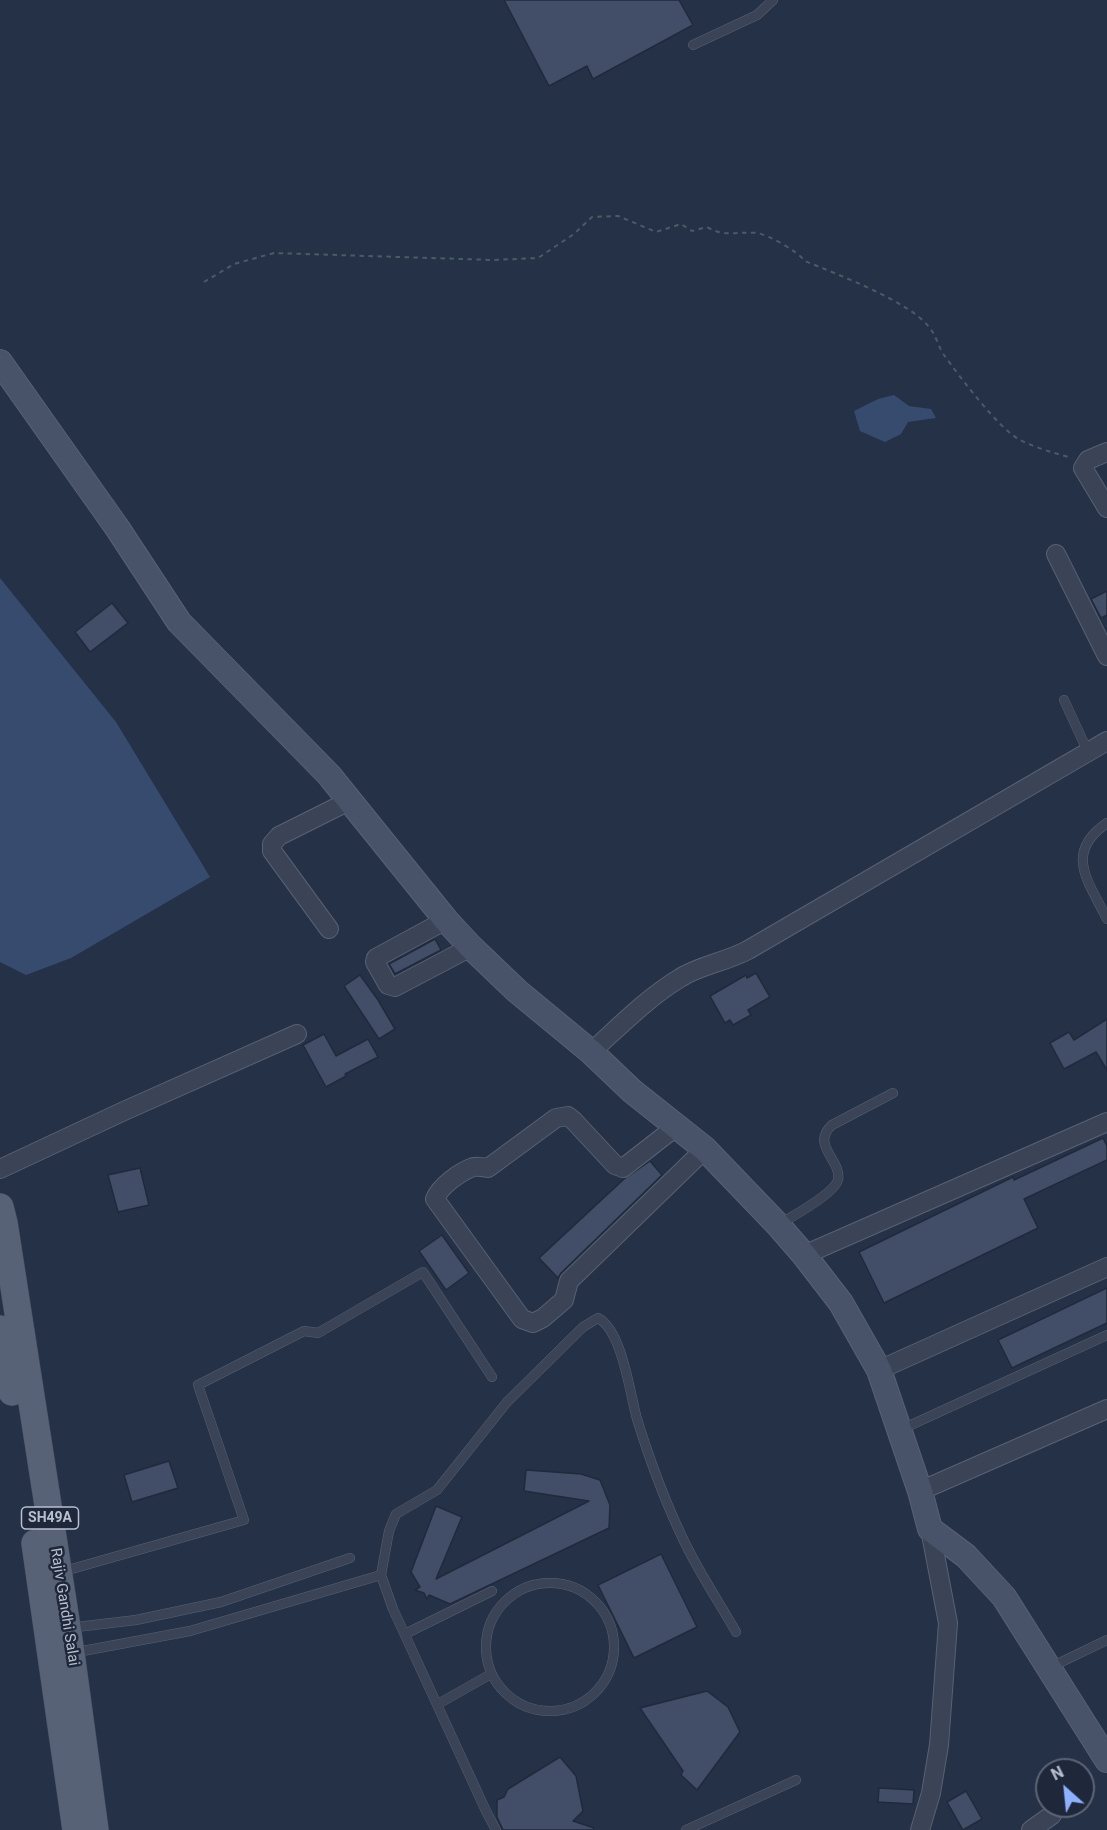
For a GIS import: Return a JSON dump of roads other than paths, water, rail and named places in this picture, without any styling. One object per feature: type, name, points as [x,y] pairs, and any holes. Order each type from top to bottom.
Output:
[{"type":"main road","name":"Rajiv Gandhi Salai","points":[[0,1206],[4,1223],[28,1433],[60,1643],[95,1830]]},
{"type":"main road","name":"Rajiv Gandhi Salai","points":[[0,1329],[28,1433],[58,1572],[60,1643],[76,1830]]},
{"type":"street","points":[[0,363],[118,529],[179,622],[328,775],[446,920],[471,947],[517,991],[591,1052],[632,1091],[705,1149],[778,1225],[841,1303],[879,1370],[900,1430],[930,1529],[948,1623],[939,1744],[931,1793],[920,1830]]},
{"type":"street","points":[[1107,452],[1085,462],[1083,468],[1107,508]]},
{"type":"street","points":[[1056,554],[1107,656]]},
{"type":"street","points":[[591,1052],[679,978],[748,950],[1107,741]]},
{"type":"street","points":[[329,929],[272,851],[272,844],[279,836],[349,801]]},
{"type":"street","points":[[446,920],[376,958],[375,962],[388,986],[395,987],[471,947]]},
{"type":"street","points":[[0,1169],[297,1034]]},
{"type":"street","points":[[677,1126],[623,1168],[615,1165],[573,1120],[568,1116],[562,1116],[550,1122],[488,1168],[474,1167],[465,1171],[438,1190],[435,1198],[522,1319],[533,1323],[543,1318],[564,1300],[568,1281],[705,1149]]},
{"type":"street","points":[[804,1255],[1107,1122]]},
{"type":"street","points":[[879,1370],[1107,1267]]},
{"type":"street","points":[[920,1491],[1107,1409]]},
{"type":"street","points":[[930,1529],[966,1556],[1004,1597],[1107,1760]]},
{"type":"street","points":[[1031,1830],[1048,1818]]},
{"type":"lane","points":[[693,45],[757,15],[773,0]]},
{"type":"lane","points":[[1064,700],[1088,752]]},
{"type":"lane","points":[[1107,823],[1099,828],[1086,843],[1082,857],[1085,874],[1107,919]]},
{"type":"lane","points":[[778,1225],[828,1192],[838,1180],[824,1142],[826,1130],[893,1093]]},
{"type":"lane","points":[[58,1572],[244,1520],[198,1385],[304,1331],[318,1333],[423,1272],[492,1377]]},
{"type":"lane","points":[[496,1830],[393,1609],[381,1575],[389,1532],[396,1514],[437,1490],[507,1402],[583,1327],[598,1318],[608,1325],[621,1353],[640,1429],[685,1543],[736,1632]]},
{"type":"lane","points":[[900,1430],[1107,1335]]},
{"type":"lane","points":[[60,1643],[136,1620],[221,1602],[350,1558]]},
{"type":"lane","points":[[60,1643],[190,1631],[381,1575]]},
{"type":"lane","points":[[556,1582],[582,1590],[602,1608],[614,1632],[614,1659],[603,1684],[583,1702],[566,1708],[557,1711],[531,1708],[507,1695],[491,1674],[486,1647],[491,1621],[506,1599],[530,1586],[556,1582]]},
{"type":"lane","points":[[405,1634],[492,1591]]},
{"type":"lane","points":[[1049,1668],[1107,1640]]},
{"type":"lane","points":[[438,1704],[491,1674]]},
{"type":"lane","points":[[686,1830],[796,1780]]},
{"type":"water","points":[[894,395],[909,406],[931,409],[936,418],[908,422],[901,434],[885,442],[860,431],[854,411],[878,399]]},
{"type":"water","points":[[0,578],[116,722],[210,877],[71,958],[26,975],[0,962]]}]
